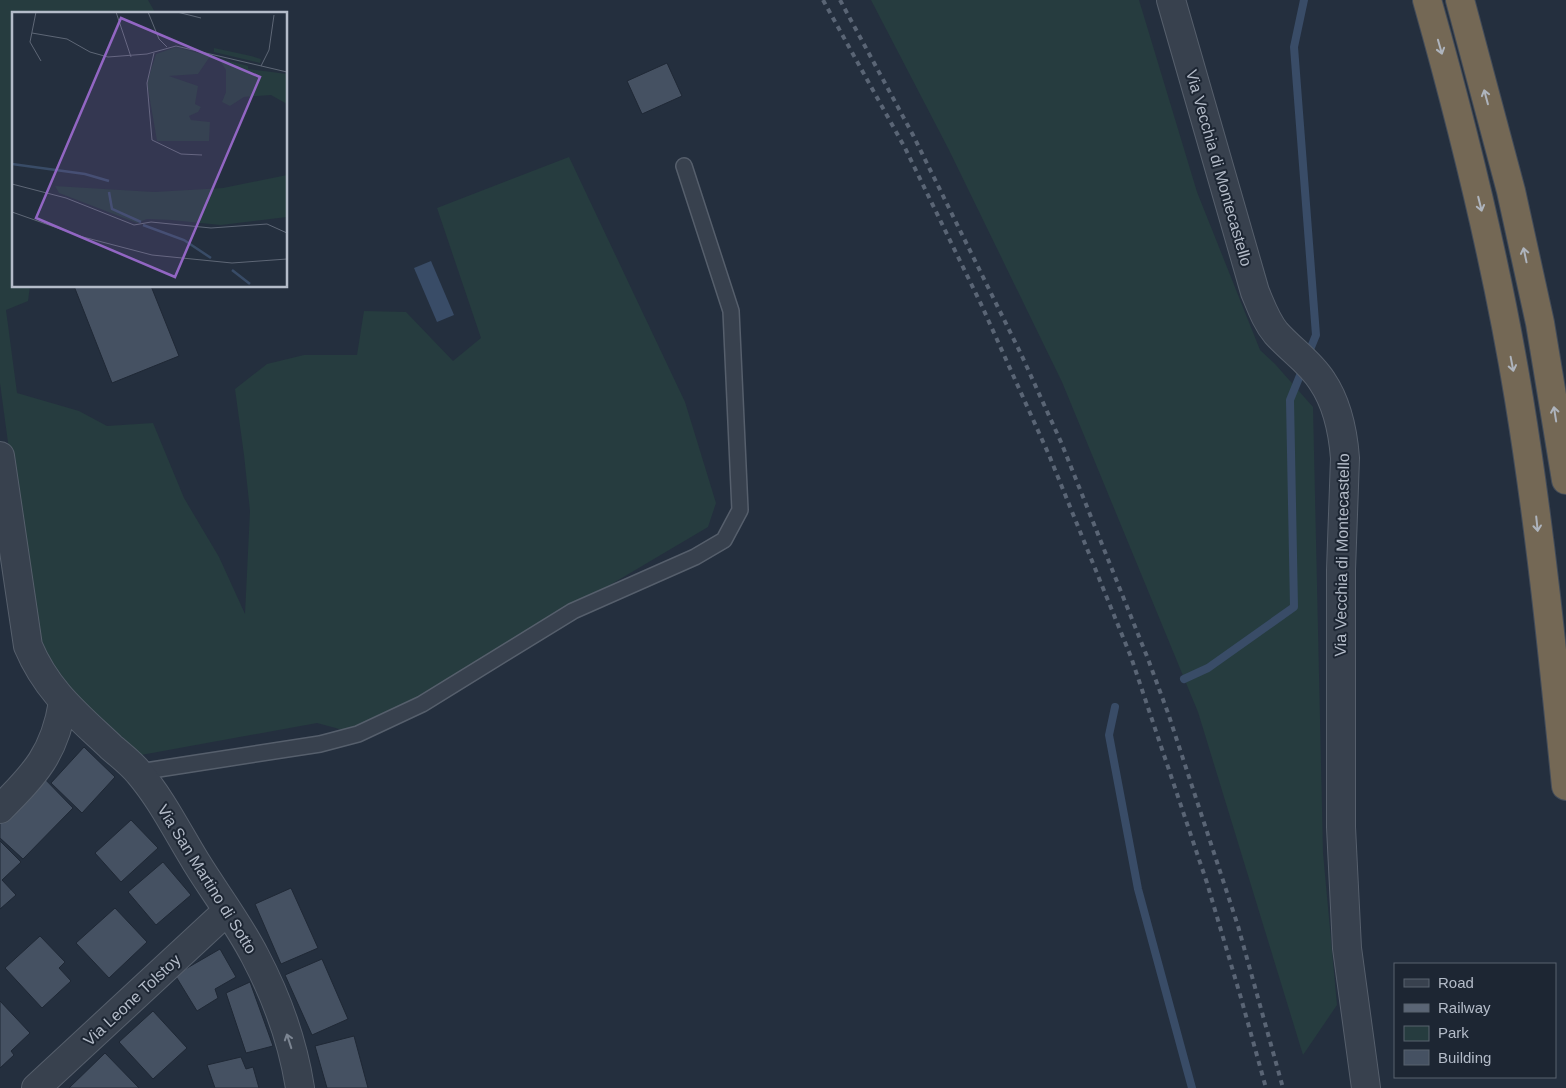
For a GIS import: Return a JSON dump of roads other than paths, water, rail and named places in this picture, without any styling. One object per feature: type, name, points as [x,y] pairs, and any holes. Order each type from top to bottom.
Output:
[{"type":"highway","points":[[1427,0],[1450,80],[1483,220],[1519,397],[1536,510],[1566,786]]},
{"type":"highway","points":[[1460,0],[1511,191],[1534,294],[1566,480]]},
{"type":"street","name":"Via Vecchia di Montecastello","points":[[1171,0],[1255,292],[1266,318],[1276,333],[1314,370],[1323,382],[1338,418],[1343,440],[1345,458],[1341,570],[1341,827],[1347,948],[1366,1088]]},
{"type":"street","name":"Via San Martino di Sotto","points":[[0,456],[28,646],[45,680],[63,702],[139,772],[168,814],[255,955],[281,1016],[296,1063],[300,1088]]},
{"type":"street","points":[[0,809],[28,780],[45,757],[55,737],[63,702]]},
{"type":"street","name":"Via Leone Tolstoy","points":[[36,1088],[227,911]]},
{"type":"lane","points":[[139,772],[320,744],[358,734],[422,704],[573,612],[695,557],[724,540],[740,510],[731,311],[684,166]]},
{"type":"water","points":[[431,261],[454,315],[437,322],[414,268]]},
{"type":"waterway","points":[[1304,0],[1294,47],[1316,335],[1307,357]]},
{"type":"waterway","points":[[1184,679],[1208,668],[1294,607],[1290,400],[1303,368]]},
{"type":"waterway","points":[[1115,707],[1109,735],[1138,889],[1192,1088]]},
{"type":"railway","points":[[823,0],[905,148],[981,304],[1049,455],[1131,657],[1207,883],[1266,1088]]},
{"type":"railway","points":[[840,0],[913,135],[1021,354],[1061,442],[1168,713],[1238,926],[1283,1088]]}]
